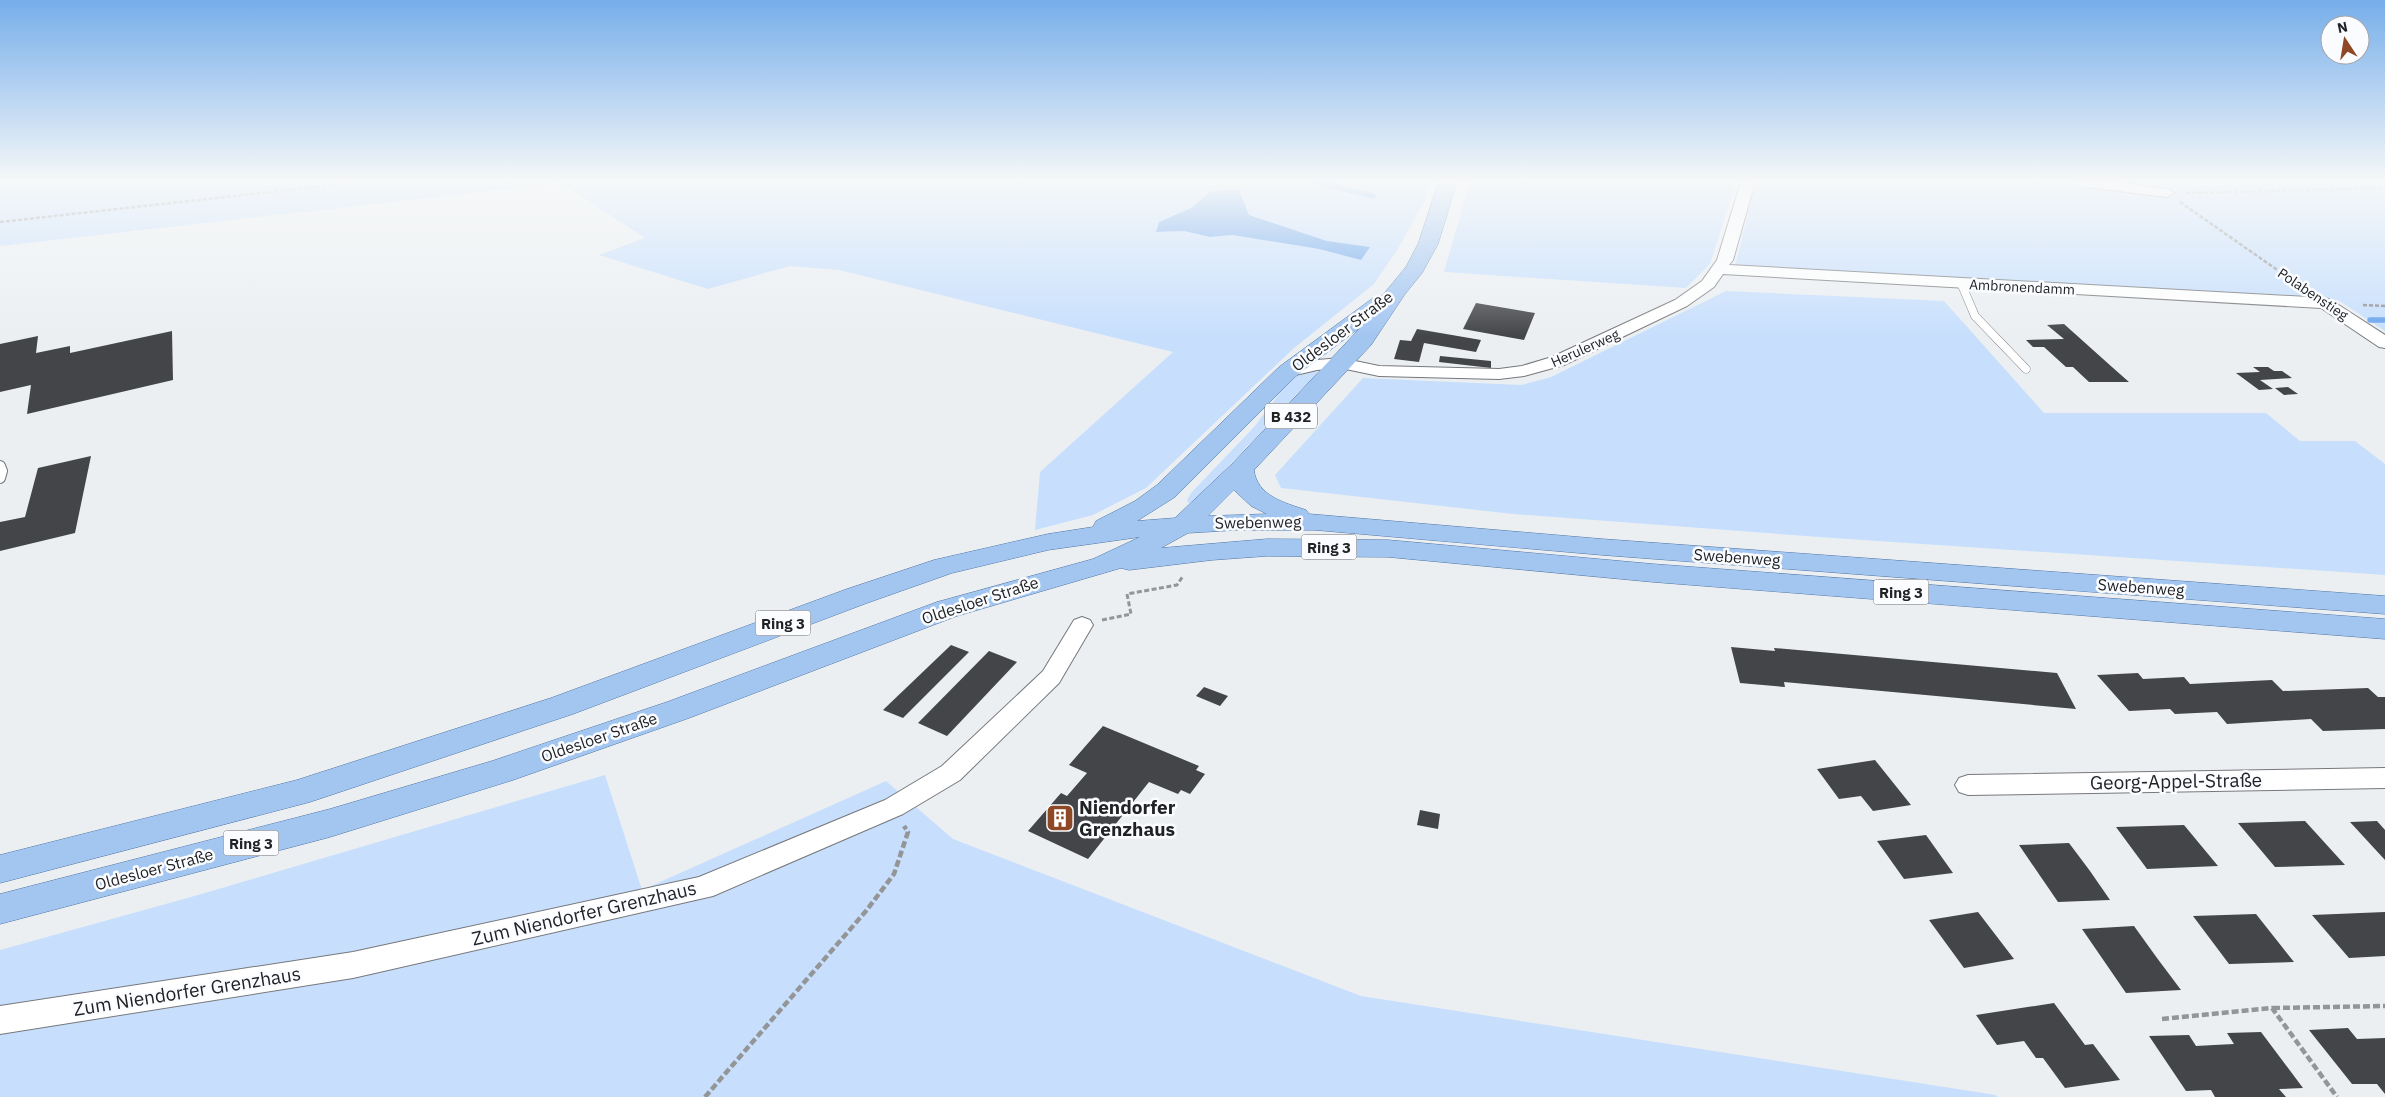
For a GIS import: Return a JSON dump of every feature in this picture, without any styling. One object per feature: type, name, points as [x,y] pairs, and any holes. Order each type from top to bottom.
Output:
[{"type":"main road","name":"B 432","points":[[1397,290],[1415,269],[1431,233]]},
{"type":"main road","name":"Oldesloer Straße","points":[[1181,478],[1287,372],[1397,290]]},
{"type":"main road","name":"Oldesloer Straße","points":[[0,909],[330,823],[500,771],[678,710],[947,610],[1034,582],[1103,566],[1184,524],[1241,469],[1363,340],[1397,290]]},
{"type":"main road","points":[[1241,469],[1243,482],[1256,498],[1270,506],[1315,522]]},
{"type":"main road","name":"B 432","points":[[1089,535],[1144,507],[1181,478]]},
{"type":"main road","points":[[1181,478],[1177,504],[1184,524],[1200,540],[1226,550]]},
{"type":"main road","name":"Swebenweg","points":[[1089,535],[1184,524],[1315,522],[1602,546],[2385,605]]},
{"type":"main road","name":"Ring 3","points":[[0,868],[298,793],[562,706],[906,578],[1000,552],[1089,535]]},
{"type":"main road","name":"Swebenweg","points":[[1103,566],[1226,550],[1316,547],[1378,548],[1612,570],[2385,629]]},
{"type":"street","name":"Herulerweg","points":[[1287,372],[1317,365],[1341,363],[1379,371],[1485,374],[1511,373],[1538,368],[1565,358],[1681,303],[1708,284],[1719,270],[1725,260],[1733,233]]},
{"type":"street","name":"Ambronendamm","points":[[1719,270],[2325,303]]},
{"type":"street","name":"Polabenstieg","points":[[2325,303],[2385,343]]},
{"type":"street","points":[[1331,338],[1328,345],[1330,351],[1341,363]]},
{"type":"street","name":"Zum Niendorfer Grenzhaus","points":[[0,1020],[353,965],[703,888],[894,807],[951,773],[1024,706],[1052,677],[1082,625]]},
{"type":"street","name":"Georg-Appel-Straße","points":[[1968,785],[2385,778]]},
{"type":"lane","points":[[1960,283],[1975,316],[1991,335],[2026,369]]},
{"type":"lane","points":[[0,466],[2,471],[0,478]]},
{"type":"path","name":"Polabenstieg","points":[[2224,233],[2325,303]]},
{"type":"path","points":[[1082,625],[1131,614],[1127,594],[1177,585],[1185,573]]},
{"type":"path","points":[[705,1097],[866,911],[894,874],[908,832],[894,807]]},
{"type":"path","points":[[2162,1019],[2272,1008],[2385,1006]]},
{"type":"path","points":[[2272,1008],[2337,1097]]},
{"type":"shaded area","points":[[0,233],[114,233],[0,246]]},
{"type":"shaded area","points":[[638,233],[1194,233],[1210,237],[1231,235],[1319,249],[1361,260],[1369,247],[1327,241],[1303,233],[1406,233],[1374,284],[1294,348],[1146,488],[1093,515],[1035,530],[1040,472],[1173,352],[839,270],[790,266],[708,289],[599,255],[645,238]]},
{"type":"shaded area","points":[[1455,233],[1720,233],[1710,264],[1686,288],[1444,272]]},
{"type":"shaded area","points":[[1743,233],[2385,233],[2385,331],[2338,300],[1735,266]]},
{"type":"shaded area","points":[[1726,291],[1944,301],[2044,413],[2266,413],[2300,441],[2355,441],[2385,464],[2385,575],[1833,538],[1513,514],[1281,488],[1275,475],[1363,378],[1521,385],[1551,377]]},
{"type":"shaded area","points":[[1315,370],[1317,373],[1204,492],[1188,503],[1187,500],[1191,493],[1255,426],[1282,390],[1295,377]]},
{"type":"shaded area","points":[[605,775],[642,890],[886,781],[953,839],[1361,996],[1996,1095],[1997,1097],[0,1097],[0,950],[198,895]]},
{"type":"water","points":[[1194,233],[1304,233],[1327,241],[1370,247],[1361,260],[1319,249],[1232,235],[1210,237]]},
{"type":"building","points":[[1476,303],[1535,313],[1524,340],[1463,329]]},
{"type":"building","points":[[2064,324],[2129,382],[2089,382],[2073,367],[2066,367],[2044,347],[2033,347],[2026,340],[2064,339],[2047,325]]},
{"type":"building","points":[[1417,329],[1481,340],[1476,352],[1424,343],[1419,362],[1394,359],[1400,340],[1411,341]]},
{"type":"building","points":[[172,331],[173,380],[27,414],[31,385],[0,392],[0,344],[38,336],[36,353],[70,346],[70,353]]},
{"type":"building","points":[[1440,356],[1491,361],[1491,368],[1439,362]]},
{"type":"building","points":[[2253,367],[2268,367],[2274,371],[2282,371],[2292,378],[2260,380],[2273,389],[2259,390],[2236,373],[2260,372]]},
{"type":"building","points":[[2288,387],[2298,394],[2284,395],[2275,388]]},
{"type":"building","points":[[91,456],[75,533],[0,551],[0,522],[25,517],[38,468]]},
{"type":"building","points":[[951,645],[969,652],[903,718],[883,710]]},
{"type":"building","points":[[1731,647],[1775,651],[1774,648],[2057,673],[2076,709],[1784,682],[1785,687],[1740,683]]},
{"type":"building","points":[[989,651],[1017,662],[947,736],[918,723]]},
{"type":"building","points":[[2138,673],[2143,679],[2184,677],[2190,684],[2272,680],[2283,691],[2368,688],[2378,697],[2385,697],[2385,729],[2323,731],[2311,719],[2227,724],[2217,712],[2175,714],[2170,709],[2129,711],[2097,675]]},
{"type":"building","points":[[1204,687],[1228,696],[1220,706],[1196,696]]},
{"type":"building","points":[[1103,726],[1199,766],[1196,770],[1205,774],[1190,794],[1181,790],[1178,794],[1149,782],[1088,859],[1028,831],[1061,793],[1067,796],[1087,773],[1069,765]]},
{"type":"building","points":[[1875,760],[1911,805],[1873,811],[1861,796],[1839,799],[1817,769]]},
{"type":"building","points":[[1420,810],[1440,814],[1438,829],[1417,825]]},
{"type":"building","points":[[2305,821],[2345,865],[2275,867],[2238,823]]},
{"type":"building","points":[[2377,821],[2385,830],[2385,860],[2350,822]]},
{"type":"building","points":[[2184,825],[2218,866],[2147,869],[2116,827]]},
{"type":"building","points":[[1926,835],[1953,873],[1904,879],[1877,841]]},
{"type":"building","points":[[2069,843],[2110,900],[2058,902],[2019,845]]},
{"type":"building","points":[[1978,912],[2014,959],[1964,968],[1929,920]]},
{"type":"building","points":[[2385,912],[2385,956],[2349,958],[2312,915]]},
{"type":"building","points":[[2256,914],[2294,962],[2229,964],[2193,916]]},
{"type":"building","points":[[2134,926],[2181,990],[2126,993],[2082,929]]},
{"type":"building","points":[[2054,1003],[2085,1045],[2093,1044],[2120,1080],[2065,1088],[2043,1058],[2036,1058],[2024,1041],[1997,1045],[1976,1015]]},
{"type":"building","points":[[2348,1028],[2357,1039],[2385,1038],[2385,1094],[2377,1084],[2352,1084],[2309,1030]]},
{"type":"building","points":[[2261,1032],[2303,1088],[2279,1089],[2286,1097],[2215,1097],[2211,1090],[2186,1091],[2149,1036],[2189,1035],[2196,1046],[2234,1044],[2227,1033]]},
{"type":"waterway","points":[[2370,320],[2385,320]]},
{"type":"place","name":"Niendorfer Grenzhaus","points":[[1060,818]]}]
